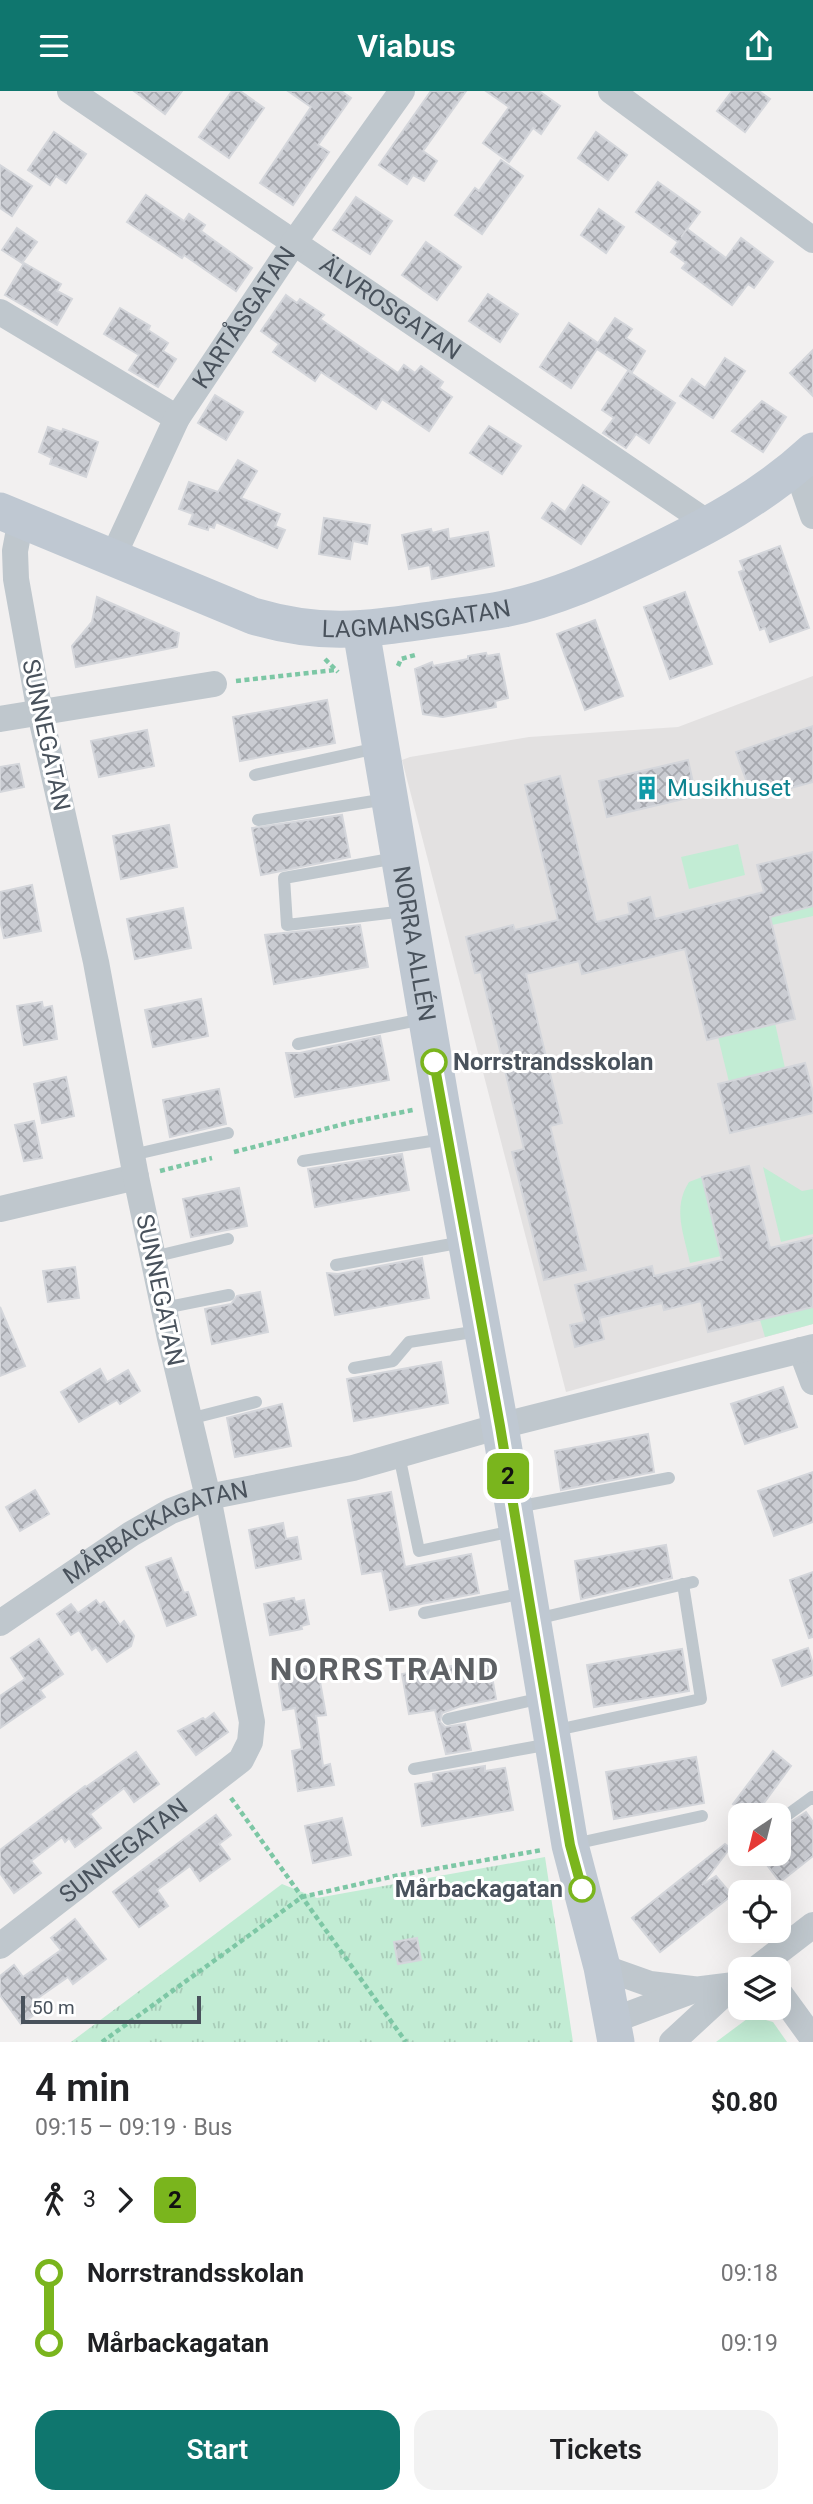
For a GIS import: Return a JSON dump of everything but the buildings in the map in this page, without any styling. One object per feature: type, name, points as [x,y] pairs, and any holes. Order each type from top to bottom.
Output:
[{"type":"street","name":"ÄLVROSGATAN","points":[[70,91],[711,525]]},
{"type":"street","name":"KARTÅSGATAN","points":[[112,559],[177,418],[293,244],[402,91]]},
{"type":"street","points":[[611,91],[813,240]]},
{"type":"street","points":[[0,312],[177,418]]},
{"type":"street","points":[[804,459],[813,516]]},
{"type":"street","name":"LAGMANSGATAN","points":[[10,515],[253,616],[283,625],[322,631],[360,630],[506,609],[560,593],[612,572],[711,525],[751,500],[804,459]]},
{"type":"street","name":"SUNNEGATAN","points":[[0,1946],[242,1760],[250,1742],[252,1722],[208,1497],[134,1166],[96,962],[40,713],[16,579],[10,515]]},
{"type":"street","name":"NORRA ALLÉN","points":[[360,630],[447,1139],[500,1426],[570,1845],[601,1967],[613,2032]]},
{"type":"street","points":[[0,719],[214,684]]},
{"type":"street","points":[[0,1209],[134,1166]]},
{"type":"street","points":[[807,1349],[813,1383]]},
{"type":"street","name":"MÅRBACKAGATAN","points":[[0,1623],[131,1534],[171,1511],[208,1497],[353,1468],[500,1426],[807,1349]]},
{"type":"street","points":[[772,1957],[813,1925]]},
{"type":"street","points":[[601,1967],[650,1984],[694,1990]]},
{"type":"street","points":[[613,2032],[694,1990],[728,1980]]},
{"type":"street","points":[[672,2042],[728,1993]]},
{"type":"street","points":[[791,2009],[813,2039]]},
{"type":"lane","points":[[255,775],[381,748]]},
{"type":"lane","points":[[258,820],[390,798]]},
{"type":"lane","points":[[399,857],[284,878],[287,925],[408,911]]},
{"type":"lane","points":[[298,1044],[427,1018]]},
{"type":"lane","points":[[134,1166],[228,1133]]},
{"type":"lane","points":[[303,1161],[447,1139]]},
{"type":"lane","points":[[153,1257],[228,1239]]},
{"type":"lane","points":[[336,1265],[467,1242]]},
{"type":"lane","points":[[164,1308],[229,1295]]},
{"type":"lane","points":[[354,1368],[393,1361],[409,1342],[483,1330]]},
{"type":"lane","points":[[189,1419],[256,1402]]},
{"type":"lane","points":[[399,1455],[419,1551],[515,1519],[669,1478]]},
{"type":"lane","points":[[414,1769],[551,1724],[701,1699],[688,1583],[530,1606],[424,1613]]},
{"type":"lane","points":[[448,1719],[551,1724]]},
{"type":"lane","points":[[791,1812],[812,1797],[813,1799]]},
{"type":"lane","points":[[570,1845],[702,1816]]},
{"type":"path","points":[[214,684],[336,670]]},
{"type":"path","points":[[230,1153],[441,1103]]},
{"type":"path","points":[[134,1166],[217,1156]]},
{"type":"path","points":[[218,1780],[406,2042]]},
{"type":"path","points":[[102,2042],[302,1897],[395,1876],[570,1845]]},
{"type":"shaded area","name":"Norrstrandsskolan","points":[[813,676],[813,1324],[566,1392],[402,760],[529,737],[678,727]]},
{"type":"green space","points":[[738,844],[745,875],[689,889],[681,857]]},
{"type":"green space","points":[[813,906],[813,916],[772,925],[770,917]]},
{"type":"green space","points":[[775,1023],[785,1068],[729,1082],[718,1037]]},
{"type":"green space","points":[[763,1167],[802,1191],[813,1189],[813,1234],[781,1242]]},
{"type":"green space","points":[[702,1177],[721,1256],[690,1263],[681,1221],[681,1202],[689,1182]]},
{"type":"green space","points":[[813,1307],[813,1324],[765,1337],[760,1320]]},
{"type":"green space","points":[[545,1857],[573,2042],[71,2042],[282,1884],[317,1898]]},
{"type":"green space","points":[[746,2020],[766,2020],[773,2022],[787,2042],[716,2042]]},
{"type":"bus line","name":"2","points":[[434,1062],[500,1426],[570,1845],[582,1889]]},
{"type":"place","name":"Musikhuset","points":[[647,788]]},
{"type":"place","name":"Norrstrandsskolan","points":[[434,1062]]},
{"type":"place","name":"Mårbackagatan","points":[[582,1889]]},
{"type":"district","name":"NORRSTRAND","points":[[385,1669]]}]
